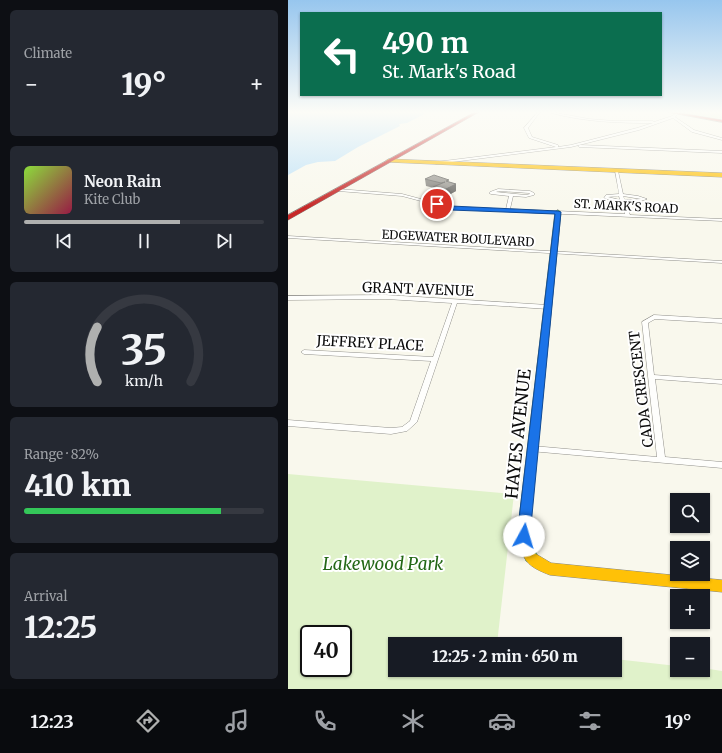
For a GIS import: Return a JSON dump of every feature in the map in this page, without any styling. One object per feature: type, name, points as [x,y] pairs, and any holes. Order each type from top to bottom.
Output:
[{"type":"street","points":[[288,218],[419,144]]},
{"type":"street","points":[[548,144],[565,147]]},
{"type":"street","points":[[429,163],[579,144]]},
{"type":"street","points":[[571,146],[722,152]]},
{"type":"street","points":[[389,161],[722,175]]},
{"type":"street","points":[[616,171],[621,195],[628,216]]},
{"type":"street","name":"ST. MARK'S ROAD","points":[[338,190],[402,194],[451,208],[722,220]]},
{"type":"street","points":[[498,190],[530,192],[533,194],[528,196],[511,195],[491,192],[498,190]]},
{"type":"street","points":[[508,210],[511,195]]},
{"type":"street","points":[[621,195],[638,197],[645,199],[641,201],[606,198],[607,196],[621,195]]},
{"type":"street","name":"HAYES AVENUE","points":[[558,212],[524,536],[530,557],[535,563],[550,569],[722,586]]},
{"type":"street","name":"EDGEWATER BOULEVARD","points":[[288,238],[722,262]]},
{"type":"street","name":"GRANT AVENUE","points":[[288,298],[386,297],[548,308]]},
{"type":"street","points":[[288,423],[391,431],[404,429],[412,422],[455,302]]},
{"type":"street","name":"CADA CRESCENT","points":[[661,460],[645,322],[654,317],[722,321]]},
{"type":"street","name":"JEFFREY PLACE","points":[[304,352],[435,359]]},
{"type":"street","points":[[651,377],[722,382]]},
{"type":"street","points":[[533,449],[722,465]]},
{"type":"green space","name":"Lakewood Park","points":[[288,474],[514,494],[498,637],[388,637],[388,677],[622,677],[622,660],[670,665],[670,677],[710,677],[710,669],[722,671],[722,689],[288,689]]},
{"type":"water","points":[[288,144],[364,144],[335,161],[318,162],[306,165],[288,175]]},
{"type":"building","points":[[434,175],[456,184],[444,190],[433,187],[445,182],[441,183],[425,179]]},
{"type":"traffic: fast","points":[[531,557],[523,536],[558,212]]},
{"type":"traffic: slow","points":[[389,161],[722,175]]},
{"type":"traffic: slow","points":[[531,557],[537,563],[550,569],[722,586]]},
{"type":"traffic: jam","points":[[288,218],[420,144]]},
{"type":"route","points":[[437,204],[451,208],[558,212],[524,536]]}]
